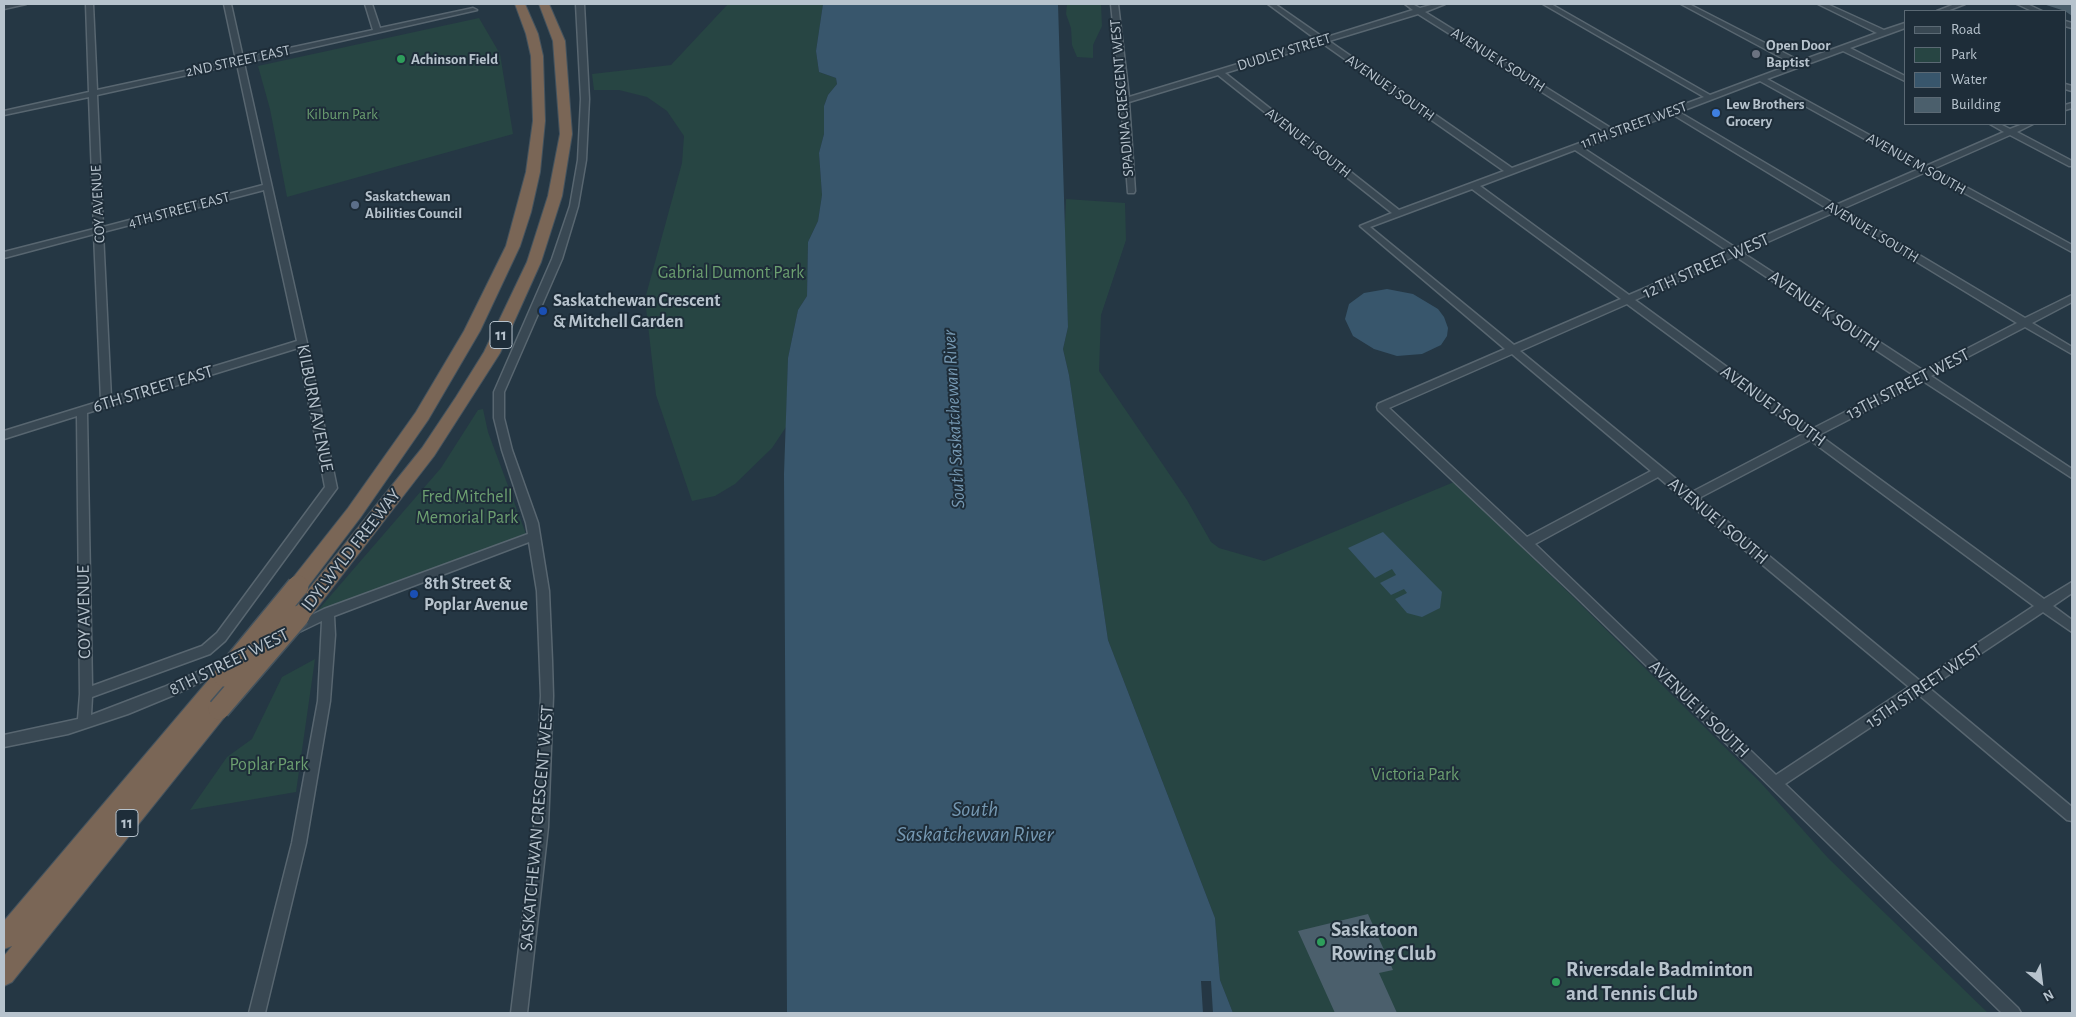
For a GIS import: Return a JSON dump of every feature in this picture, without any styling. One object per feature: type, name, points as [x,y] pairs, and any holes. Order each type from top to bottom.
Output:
[{"type":"highway","points":[[507,4],[525,42],[531,65],[539,121]]},
{"type":"highway","name":"IDYLWYLD FREEWAY","points":[[4,938],[224,676],[354,513],[422,416],[472,332],[500,275],[524,212],[534,172],[539,121],[537,56],[532,34],[520,4]]},
{"type":"highway","name":"IDYLWYLD FREEWAY","points":[[4,974],[219,710],[300,616],[428,452],[492,353],[531,270],[555,196],[566,134],[561,55],[558,41],[544,4]]},
{"type":"street","points":[[4,7],[22,4]]},
{"type":"street","name":"COY AVENUE","points":[[89,4],[106,404]]},
{"type":"street","name":"KILBURN AVENUE","points":[[86,694],[206,650],[221,637],[331,488],[302,343],[228,4]]},
{"type":"street","points":[[368,4],[377,30]]},
{"type":"street","name":"SASKATCHEWAN CRESCENT WEST","points":[[519,1013],[540,827],[547,696],[543,591],[532,523],[507,450],[499,418],[499,392],[557,259],[574,206],[582,160],[585,99],[580,4]]},
{"type":"street","name":"SPADINA CRESCENT WEST","points":[[1114,4],[1125,101],[1131,191]]},
{"type":"street","name":"AVENUE J SOUTH","points":[[1271,4],[1510,171]]},
{"type":"street","name":"AVENUE K SOUTH","points":[[1408,4],[1612,133]]},
{"type":"street","name":"DUDLEY STREET","points":[[1125,101],[1442,4]]},
{"type":"street","points":[[1546,4],[1709,97]]},
{"type":"street","points":[[1684,4],[1799,64]]},
{"type":"street","points":[[1822,4],[1882,33]]},
{"type":"street","points":[[1944,10],[1960,4]]},
{"type":"street","points":[[2021,4],[2036,10]]},
{"type":"street","name":"2ND STREET EAST","points":[[4,114],[240,60],[472,10]]},
{"type":"street","name":"11TH STREET WEST","points":[[1364,226],[1904,25]]},
{"type":"street","points":[[1844,48],[1904,78]]},
{"type":"street","name":"AVENUE I SOUTH","points":[[1219,72],[1398,213]]},
{"type":"street","name":"AVENUE M SOUTH","points":[[1760,78],[2072,249]]},
{"type":"street","name":"AVENUE L SOUTH","points":[[1672,111],[2072,351]]},
{"type":"street","points":[[1996,125],[2072,164]]},
{"type":"street","name":"12TH STREET WEST","points":[[1382,407],[2027,125]]},
{"type":"street","name":"AVENUE K SOUTH","points":[[1576,147],[2072,474]]},
{"type":"street","name":"AVENUE J SOUTH","points":[[1473,185],[2072,627]]},
{"type":"street","name":"4TH STREET EAST","points":[[4,255],[267,187]]},
{"type":"street","name":"AVENUE I SOUTH","points":[[1364,226],[2072,815]]},
{"type":"street","name":"13TH STREET WEST","points":[[1690,498],[2072,298]]},
{"type":"street","name":"6TH STREET EAST","points":[[4,435],[302,343]]},
{"type":"street","name":"AVENUE H SOUTH","points":[[1382,407],[1526,543],[2013,1013]]},
{"type":"street","name":"COY AVENUE","points":[[82,411],[86,694],[84,723]]},
{"type":"street","points":[[1526,543],[1658,472]]},
{"type":"street","name":"8TH STREET WEST","points":[[4,741],[84,723],[169,691],[328,613],[534,536]]},
{"type":"street","name":"15TH STREET WEST","points":[[1775,783],[2072,587]]},
{"type":"street","points":[[257,1013],[275,948],[301,834],[324,701],[328,653],[328,613]]},
{"type":"green space","name":"Gabrial Dumont Park","points":[[728,4],[823,4],[816,51],[819,72],[836,78],[837,84],[828,95],[824,106],[824,134],[819,153],[822,195],[818,221],[808,242],[807,296],[798,310],[788,358],[786,427],[772,448],[735,484],[715,496],[692,501],[656,395],[645,299],[682,163],[684,136],[667,111],[647,97],[619,90],[594,90],[592,74],[671,65]]},
{"type":"green space","points":[[1067,4],[1101,4],[1102,26],[1093,45],[1093,58],[1077,57],[1072,45],[1071,28],[1066,14]]},
{"type":"green space","name":"Kilburn Park","points":[[479,18],[500,54],[513,134],[287,197],[270,109],[258,66]]},
{"type":"green space","name":"Victoria Park","points":[[1066,199],[1125,203],[1126,240],[1101,315],[1099,371],[1187,500],[1211,542],[1219,548],[1264,561],[1454,482],[1761,783],[1828,858],[1988,1013],[1233,1013],[1220,980],[1215,918],[1108,640],[1069,375],[1063,349],[1068,327],[1064,245]]},
{"type":"green space","name":"Fred Mitchell Memorial Park","points":[[483,409],[488,432],[526,534],[313,616],[441,468],[478,410]]},
{"type":"green space","name":"Poplar Park","points":[[315,659],[296,792],[190,810],[227,757],[252,739],[282,677]]},
{"type":"water","name":"South Saskatchewan River","points":[[823,4],[1058,4],[1068,327],[1063,349],[1069,375],[1108,640],[1215,918],[1220,980],[1233,1013],[787,1013],[784,474],[788,358],[798,310],[807,296],[808,242],[818,221],[822,195],[819,153],[824,134],[824,106],[828,95],[837,84],[836,78],[819,72],[816,51]]},
{"type":"water","points":[[1387,289],[1413,294],[1438,309],[1444,317],[1448,328],[1447,336],[1441,345],[1422,354],[1397,356],[1374,349],[1353,336],[1345,319],[1349,304],[1364,293]]},
{"type":"water","points":[[1383,532],[1442,592],[1440,608],[1422,617],[1407,613],[1395,599],[1407,593],[1404,589],[1391,595],[1380,583],[1396,575],[1392,569],[1375,578],[1348,548]]},
{"type":"pier","points":[[1201,981],[1211,981],[1213,1013],[1203,1013]]},
{"type":"building","points":[[2043,4],[2072,4],[2072,16],[2066,10]]},
{"type":"building","points":[[1368,914],[1393,970],[1379,973],[1397,1013],[1335,1013],[1298,931]]},
{"type":"place","name":"Open Door Baptist","points":[[1756,54]]},
{"type":"place","name":"Achinson Field","points":[[401,59]]},
{"type":"place","name":"Lew Brothers Grocery","points":[[1716,113]]},
{"type":"place","name":"Saskatchewan Abilities Council","points":[[355,205]]},
{"type":"place","name":"Saskatchewan Crescent & Mitchell Garden","points":[[543,311]]},
{"type":"place","name":"8th Street & Poplar Avenue","points":[[414,594]]},
{"type":"place","name":"Saskatoon Rowing Club","points":[[1321,942]]},
{"type":"place","name":"Riversdale Badminton and Tennis Club","points":[[1556,982]]}]
